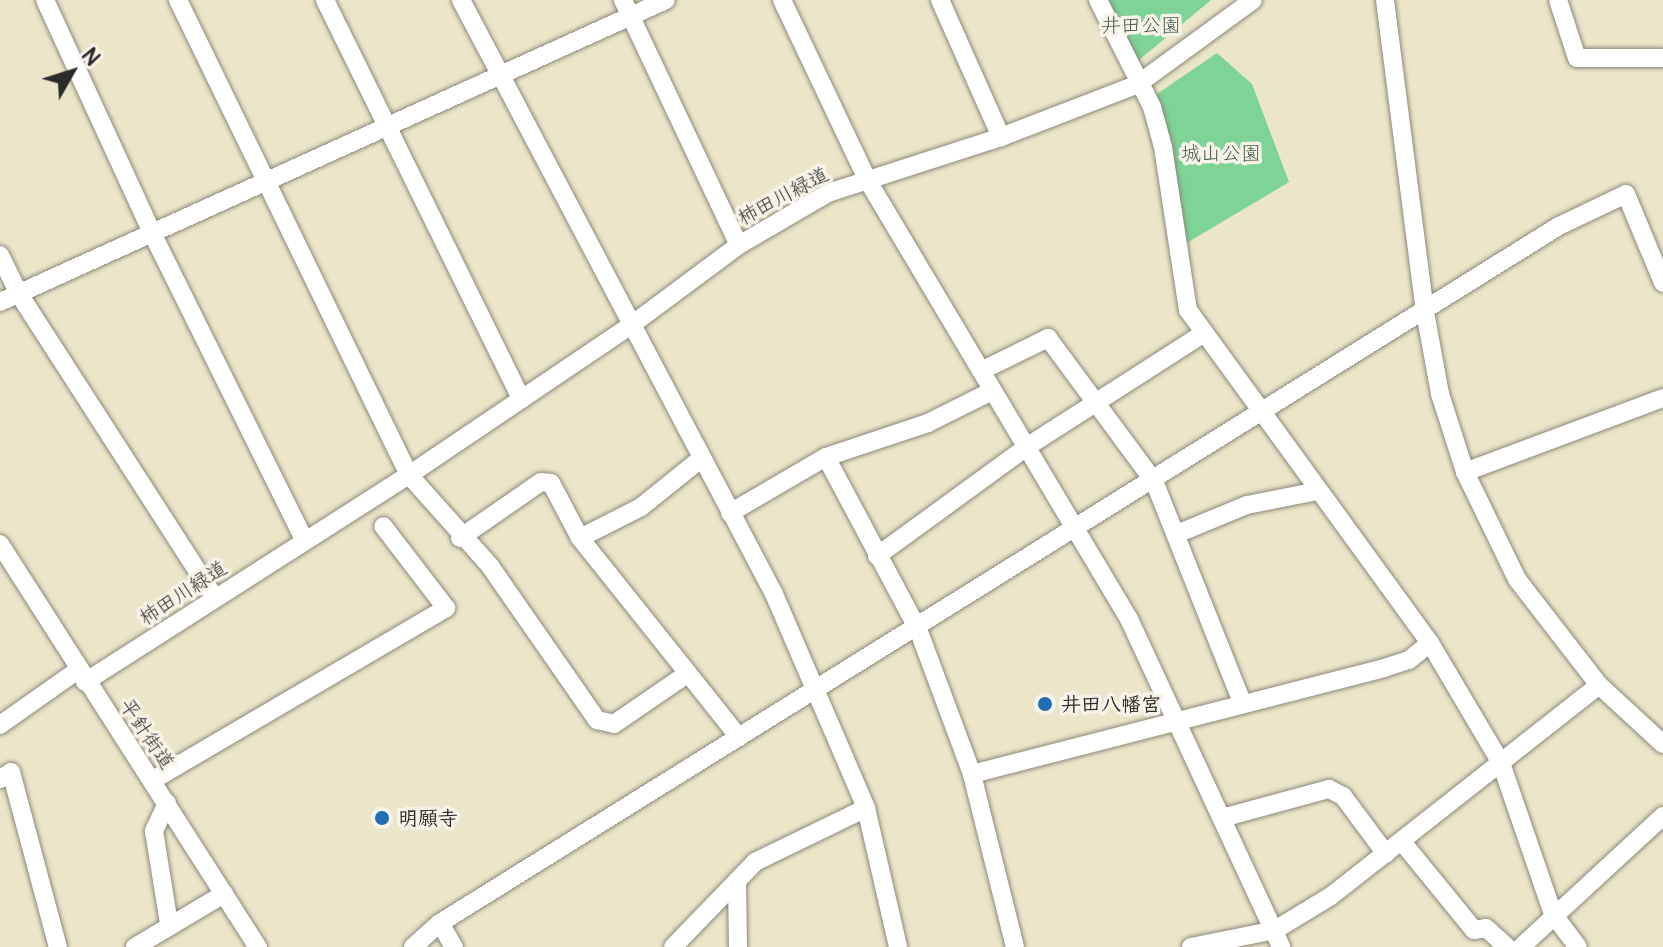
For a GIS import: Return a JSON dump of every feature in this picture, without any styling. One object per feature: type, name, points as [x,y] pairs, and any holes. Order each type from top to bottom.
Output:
[{"type":"street","points":[[45,0],[152,233],[305,541]]},
{"type":"street","points":[[178,0],[409,475],[460,538],[490,566],[597,720],[614,724],[687,674]]},
{"type":"street","points":[[325,0],[521,399]]},
{"type":"street","points":[[461,0],[498,76],[702,458],[816,689],[866,808],[898,947]]},
{"type":"street","points":[[0,302],[498,76],[627,8],[666,0]]},
{"type":"street","points":[[782,0],[868,181],[1071,530],[1129,619],[1278,939]]},
{"type":"street","points":[[940,0],[1001,137]]},
{"type":"street","points":[[1098,0],[1152,107],[1163,147],[1188,310],[1430,643],[1501,763],[1553,914],[1578,947]]},
{"type":"street","name":"柿田川緑道","points":[[0,725],[215,598],[409,475],[630,326],[739,245],[828,193],[1001,137],[1138,84],[1253,0]]},
{"type":"street","points":[[1385,0],[1425,312],[1440,394],[1465,472],[1517,579],[1599,685],[1663,744]]},
{"type":"street","points":[[1558,0],[1577,58],[1663,58]]},
{"type":"street","points":[[627,8],[739,245]]},
{"type":"street","points":[[413,947],[440,923],[918,629],[1559,226],[1626,194],[1663,283]]},
{"type":"street","points":[[0,255],[19,294],[215,598]]},
{"type":"street","points":[[877,556],[1025,448],[1204,333]]},
{"type":"street","points":[[981,371],[1048,338],[1154,481],[1179,533],[1242,702]]},
{"type":"street","points":[[730,513],[826,457],[928,423],[990,392]]},
{"type":"street","points":[[1465,472],[1663,398]]},
{"type":"street","points":[[826,457],[918,629],[972,774],[1015,947]]},
{"type":"street","points":[[580,538],[641,507],[702,458]]},
{"type":"street","points":[[460,538],[541,482],[551,483],[580,538],[739,737]]},
{"type":"street","points":[[1179,533],[1247,505],[1318,491]]},
{"type":"street","points":[[153,780],[446,608],[383,526]]},
{"type":"street","name":"平針街道","points":[[0,544],[81,676],[153,780],[258,947]]},
{"type":"street","points":[[972,774],[1177,718],[1384,668],[1409,660],[1430,643]]},
{"type":"street","points":[[1198,946],[1278,939],[1599,685]]},
{"type":"street","points":[[0,779],[11,772],[58,947]]},
{"type":"street","points":[[1222,818],[1329,789],[1343,796],[1386,854]]},
{"type":"street","points":[[167,803],[154,831],[169,924]]},
{"type":"street","points":[[673,947],[755,862],[866,808]]},
{"type":"street","points":[[1521,947],[1553,914],[1663,816]]},
{"type":"street","points":[[1403,843],[1474,930],[1486,928],[1507,947]]},
{"type":"street","points":[[737,881],[738,947]]},
{"type":"street","points":[[135,947],[224,894]]},
{"type":"street","points":[[440,923],[454,947]]},
{"type":"green space","name":"井田公園","points":[[1104,0],[1211,0],[1133,65]]},
{"type":"green space","name":"城山公園","points":[[1217,53],[1252,84],[1289,182],[1185,244],[1157,94]]},
{"type":"place","name":"井田八幡宮","points":[[1045,704]]},
{"type":"place","name":"明願寺","points":[[382,818]]}]
